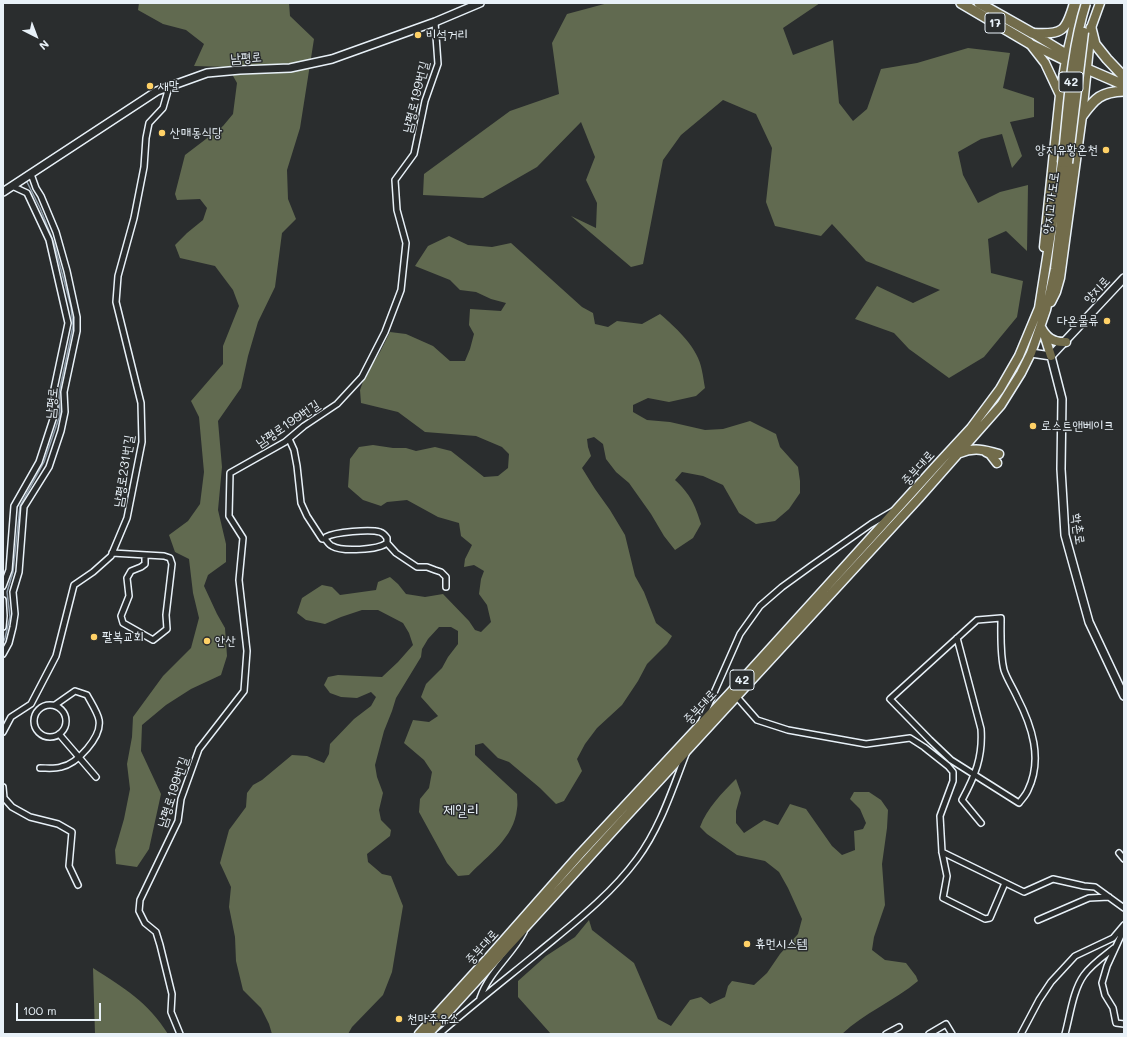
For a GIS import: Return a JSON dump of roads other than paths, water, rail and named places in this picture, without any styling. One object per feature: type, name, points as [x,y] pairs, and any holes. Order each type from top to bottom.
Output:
[{"type":"highway","name":"17","points":[[961,3],[1030,43]]},
{"type":"highway","name":"17","points":[[979,3],[1032,33]]},
{"type":"highway","points":[[1091,28],[1096,44],[1107,60],[1124,78]]},
{"type":"highway","points":[[1087,66],[1124,78]]},
{"type":"highway","points":[[1087,66],[1124,85]]},
{"type":"highway","points":[[1082,116],[1092,102],[1099,96],[1124,91]]},
{"type":"main road","points":[[1032,33],[1054,34],[1064,29],[1068,23],[1074,3]]},
{"type":"main road","points":[[1043,309],[1040,280],[1060,95],[1066,58],[1079,3]]},
{"type":"main road","name":"양지고가도로","points":[[1065,163],[1070,89],[1075,50],[1086,3]]},
{"type":"main road","name":"양지고가도로","points":[[1043,309],[1081,53],[1091,3]]},
{"type":"main road","points":[[1043,309],[1056,292],[1060,278],[1082,116],[1091,28],[1100,3]]},
{"type":"main road","points":[[1032,33],[1066,58]]},
{"type":"main road","points":[[1030,43],[1087,66]]},
{"type":"main road","points":[[1030,43],[1046,63],[1060,95]]},
{"type":"main road","name":"중부대로","points":[[428,1034],[1002,405],[1021,373],[1042,329],[1043,309]]},
{"type":"main road","name":"중부대로","points":[[419,1034],[580,854],[971,428],[1000,389],[1043,309]]},
{"type":"main road","points":[[1042,329],[1052,341],[1059,343],[1066,342]]},
{"type":"main road","points":[[1042,329],[1051,356]]},
{"type":"main road","points":[[958,454],[968,450],[980,449],[999,454]]},
{"type":"main road","points":[[980,449],[990,454],[997,463]]},
{"type":"street","name":"남평로","points":[[3,192],[157,91],[207,74],[240,70],[290,68],[332,59],[435,22],[480,3]]},
{"type":"street","name":"남평로199번길","points":[[180,1034],[171,1012],[172,994],[156,932],[145,922],[139,911],[140,900],[178,821],[181,800],[199,749],[244,691],[247,651],[239,580],[243,538],[229,516],[230,473],[289,439],[304,426],[337,404],[362,377],[385,332],[400,290],[406,243],[397,210],[395,180],[414,154],[425,101],[438,64],[435,22]]},
{"type":"street","name":"남평로231번길","points":[[3,732],[11,718],[31,704],[56,656],[74,585],[94,572],[111,556],[127,518],[142,442],[140,403],[116,302],[118,276],[134,218],[144,167],[146,138],[149,123],[163,108],[169,87]]},
{"type":"street","name":"남평로","points":[[3,654],[9,643],[15,614],[13,592],[19,572],[24,507],[49,467],[61,431],[65,412],[64,392],[77,331],[77,317],[67,271],[56,232],[31,174]]},
{"type":"street","name":"남평로","points":[[3,586],[8,570],[14,506],[39,462],[55,413],[54,389],[68,323],[49,240],[27,193],[12,186]]},
{"type":"street","name":"양지로","points":[[1051,356],[1066,342],[1124,278]]},
{"type":"street","points":[[1031,353],[1051,356]]},
{"type":"street","name":"학촌로","points":[[1051,356],[1062,399],[1061,469],[1065,535],[1089,622],[1124,696]]},
{"type":"street","points":[[289,439],[294,450],[302,503],[307,516],[322,539],[325,539],[332,546],[344,549],[379,547],[387,543]]},
{"type":"street","points":[[700,725],[740,634],[760,606],[782,587],[811,566],[871,524],[899,507]]},
{"type":"street","points":[[325,539],[326,537],[340,533],[370,531],[383,533],[387,538],[387,543],[396,553],[417,567],[427,567],[441,572],[446,576],[446,588]]},
{"type":"street","points":[[112,553],[164,556],[170,558],[172,564],[166,615],[167,630],[153,640],[123,623],[121,616],[129,596],[127,578],[131,571],[145,564],[145,555]]},
{"type":"street","points":[[3,600],[3,627]]},
{"type":"street","points":[[1001,618],[1004,669],[1026,716],[1032,732],[1036,750],[1035,771],[1028,791],[1019,803],[951,760],[890,699],[957,638],[977,620],[1001,618]]},
{"type":"street","points":[[957,638],[981,729],[982,744],[975,775],[962,800],[981,823]]},
{"type":"street","points":[[40,768],[62,768],[80,758],[94,740],[98,730],[99,720],[87,695],[75,691],[55,705]]},
{"type":"street","points":[[736,696],[758,720],[788,730],[866,744],[910,738],[924,747],[948,766],[953,772],[953,781],[940,816],[942,852],[947,876],[943,898],[985,919],[990,918],[1006,883]]},
{"type":"street","points":[[33,700],[40,708]]},
{"type":"street","points":[[49,704],[55,705],[63,711],[66,716],[66,726],[59,734],[54,737],[43,736],[35,728],[34,717],[40,708],[49,704]]},
{"type":"street","points":[[59,734],[96,777]]},
{"type":"street","points":[[924,747],[930,740]]},
{"type":"street","points":[[439,1034],[583,916],[607,894],[637,859],[662,817],[688,748]]},
{"type":"street","points":[[3,787],[4,798],[12,807],[30,817],[58,824],[72,832],[69,866],[78,884]]},
{"type":"street","points":[[942,852],[1024,892],[1054,879],[1095,887],[1124,908]]},
{"type":"street","points":[[1119,853],[1124,859]]},
{"type":"street","points":[[1038,920],[1088,898],[1109,897]]},
{"type":"street","points":[[480,999],[484,988],[502,961],[521,938],[528,924]]},
{"type":"street","points":[[1021,1034],[1038,1000],[1051,982],[1075,956],[1112,938],[1124,925]]},
{"type":"street","points":[[1124,929],[1104,974],[1102,983],[1105,995],[1113,1008],[1116,1023],[1124,1024]]},
{"type":"street","points":[[1065,1034],[1077,990],[1084,975],[1099,960],[1116,947]]},
{"type":"street","points":[[929,1034],[946,1024],[952,1034]]},
{"type":"street","points":[[886,1034],[899,1027]]},
{"type":"waterway","points":[[3,643],[10,617],[7,592],[13,572],[20,506],[44,462],[60,415],[59,393],[73,326],[71,307],[54,243],[40,208],[26,180]]},
{"type":"place","name":"비석거리","points":[[418,35]]},
{"type":"place","name":"새말","points":[[150,86]]},
{"type":"place","name":"산매동식당","points":[[162,133]]},
{"type":"place","name":"양지유황온천","points":[[1106,150]]},
{"type":"place","name":"다온물류","points":[[1107,321]]},
{"type":"place","name":"로스트앤베이크","points":[[1033,426]]},
{"type":"place","name":"팔복교회","points":[[94,637]]},
{"type":"place","name":"안산","points":[[207,641]]},
{"type":"place","name":"휴먼시스템","points":[[747,944]]},
{"type":"place","name":"천마주유소","points":[[399,1019]]},
{"type":"district","name":"제일리","points":[[461,810]]}]
